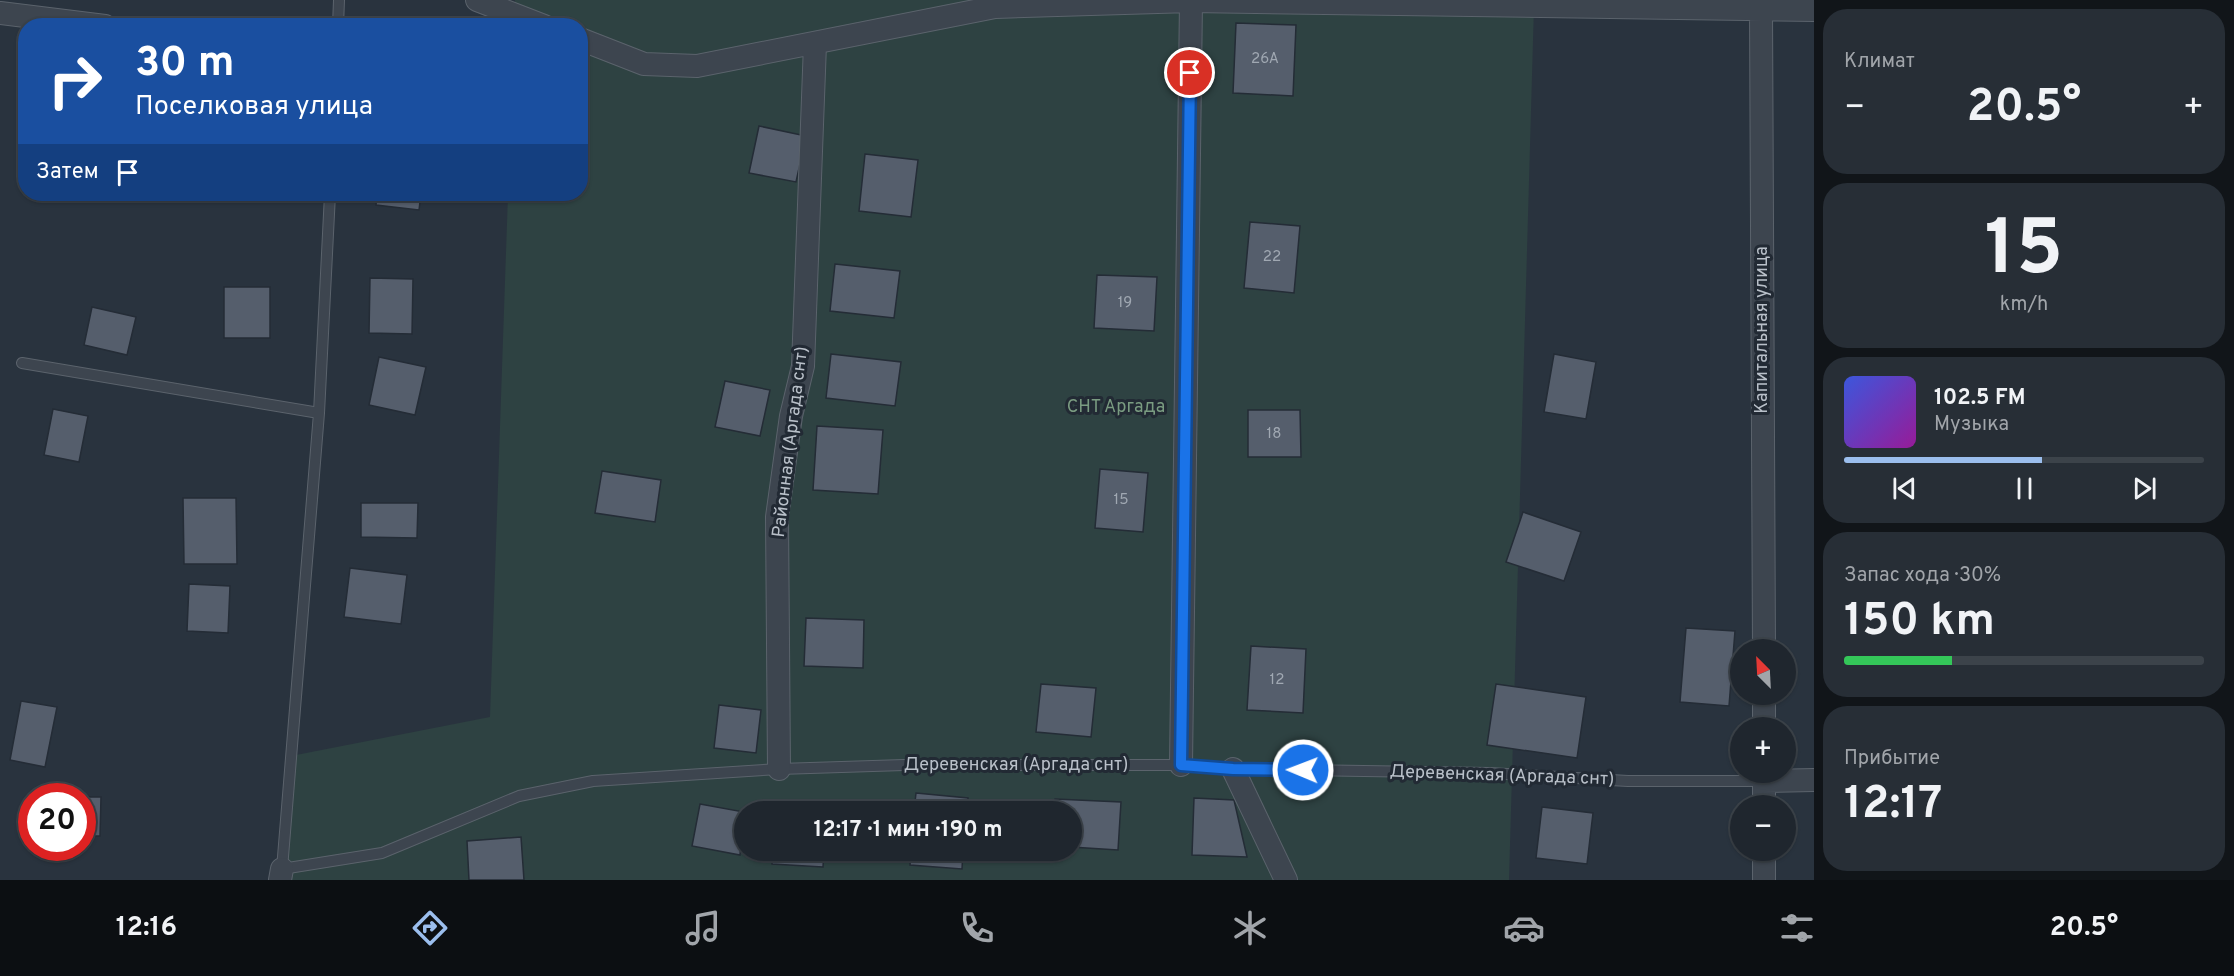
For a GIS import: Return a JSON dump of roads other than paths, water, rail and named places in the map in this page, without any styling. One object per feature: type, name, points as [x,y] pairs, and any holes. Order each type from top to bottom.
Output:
[{"type":"street","points":[[477,0],[523,18]]},
{"type":"street","points":[[1181,765],[1191,1]]},
{"type":"street","points":[[588,42],[644,64],[697,66],[996,7],[1191,1],[1814,10]]},
{"type":"street","name":"Капитальная улица","points":[[1761,10],[1764,639]]},
{"type":"street","points":[[0,13],[40,18]]},
{"type":"street","name":"Районная (Аргада снт)","points":[[779,769],[777,517],[791,416],[803,366],[815,44]]},
{"type":"street","points":[[1233,769],[1286,880]]},
{"type":"street","points":[[1796,779],[1814,780]]},
{"type":"street","points":[[1764,861],[1764,880]]},
{"type":"lane","points":[[338,18],[339,0]]},
{"type":"lane","points":[[281,874],[319,412],[330,201]]},
{"type":"lane","points":[[22,363],[319,412]]},
{"type":"lane","name":"Деревенская (Аргада снт)","points":[[281,874],[382,853],[519,796],[593,780],[779,769],[904,765],[1181,765],[1233,769],[1489,773],[1628,781],[1730,778]]},
{"type":"park label","name":"СНТ Аргада","points":[[1116,407]]}]
